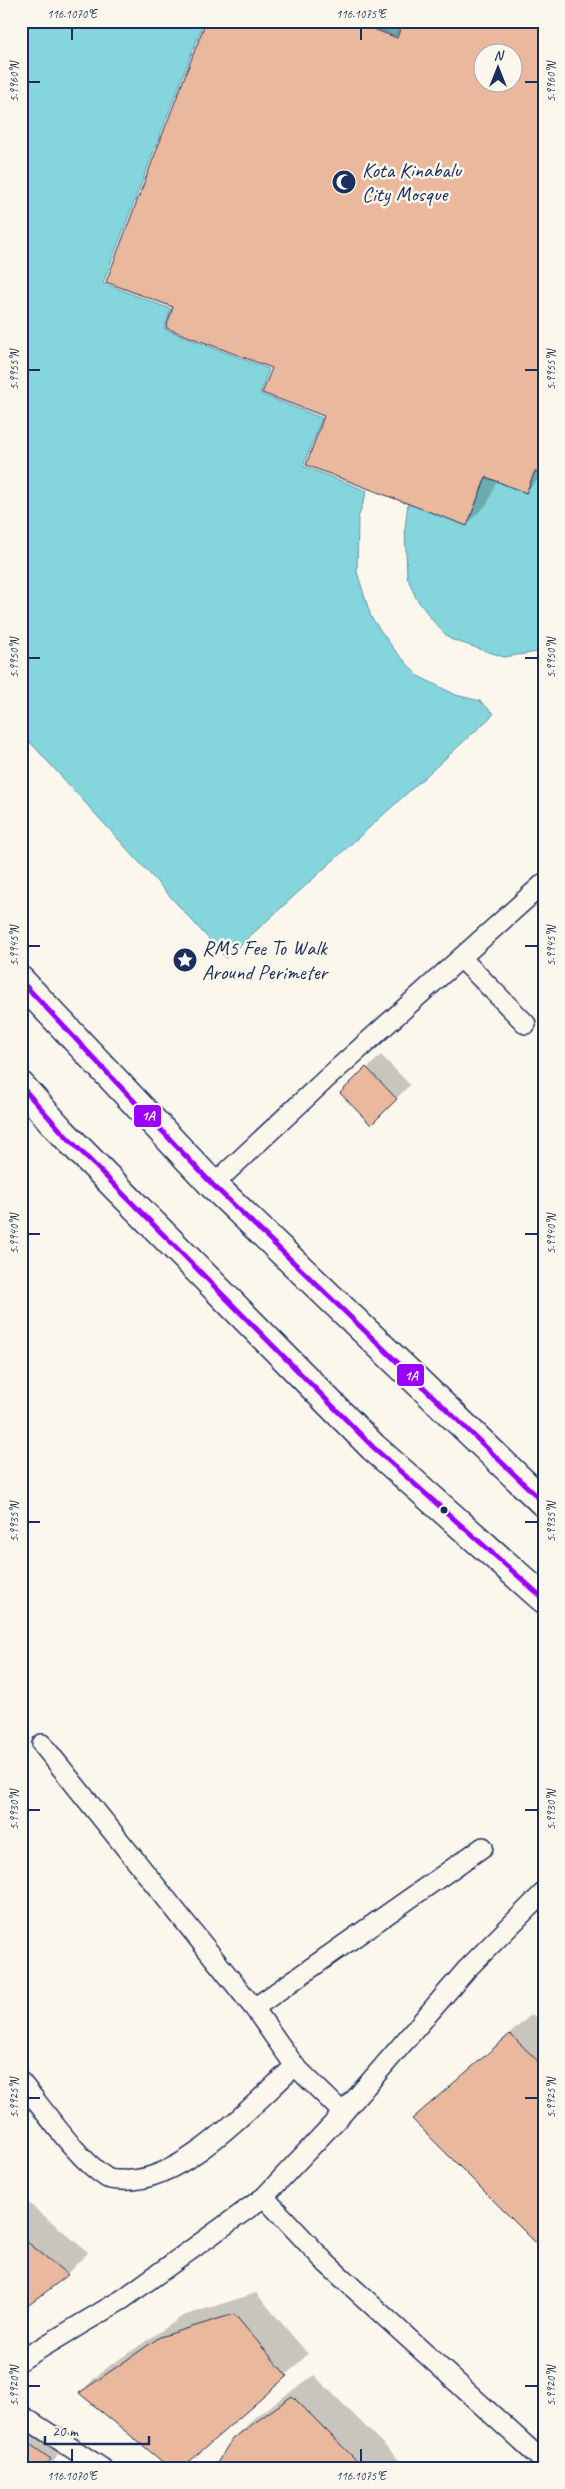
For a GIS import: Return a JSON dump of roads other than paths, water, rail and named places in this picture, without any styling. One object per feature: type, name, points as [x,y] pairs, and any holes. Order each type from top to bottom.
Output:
[{"type":"main road","points":[[21,981],[214,1185],[544,1503]]},
{"type":"main road","points":[[21,1086],[62,1132],[373,1447],[544,1600]]},
{"type":"lane","points":[[214,1185],[326,1079],[462,959],[544,883]]},
{"type":"lane","points":[[462,959],[526,1024]]},
{"type":"lane","points":[[42,1744],[254,2008],[295,2066],[343,2113]]},
{"type":"lane","points":[[254,2008],[483,1847]]},
{"type":"lane","points":[[21,2360],[123,2299],[264,2197],[343,2113],[467,1969],[544,1892]]},
{"type":"lane","points":[[21,2082],[86,2160],[109,2179],[131,2181],[153,2176],[188,2160],[295,2066]]},
{"type":"lane","points":[[264,2197],[327,2264],[544,2462]]},
{"type":"lane","points":[[21,2415],[102,2468]]},
{"type":"water","points":[[21,21],[204,21],[103,283],[171,309],[164,329],[269,369],[260,394],[322,418],[303,466],[367,491],[358,518],[357,572],[371,617],[393,648],[418,676],[456,695],[480,701],[494,714],[226,958],[21,732]]},
{"type":"water","points":[[358,21],[401,21],[396,36]]},
{"type":"water","points":[[535,471],[544,474],[544,651],[504,657],[450,639],[433,621],[416,598],[407,576],[405,528],[408,503],[486,477],[526,493]]},
{"type":"place","name":"Kota Kinabalu City Mosque","points":[[344,182]]},
{"type":"place","name":"RM5 Fee To Walk Around Perimeter","points":[[185,960]]}]
